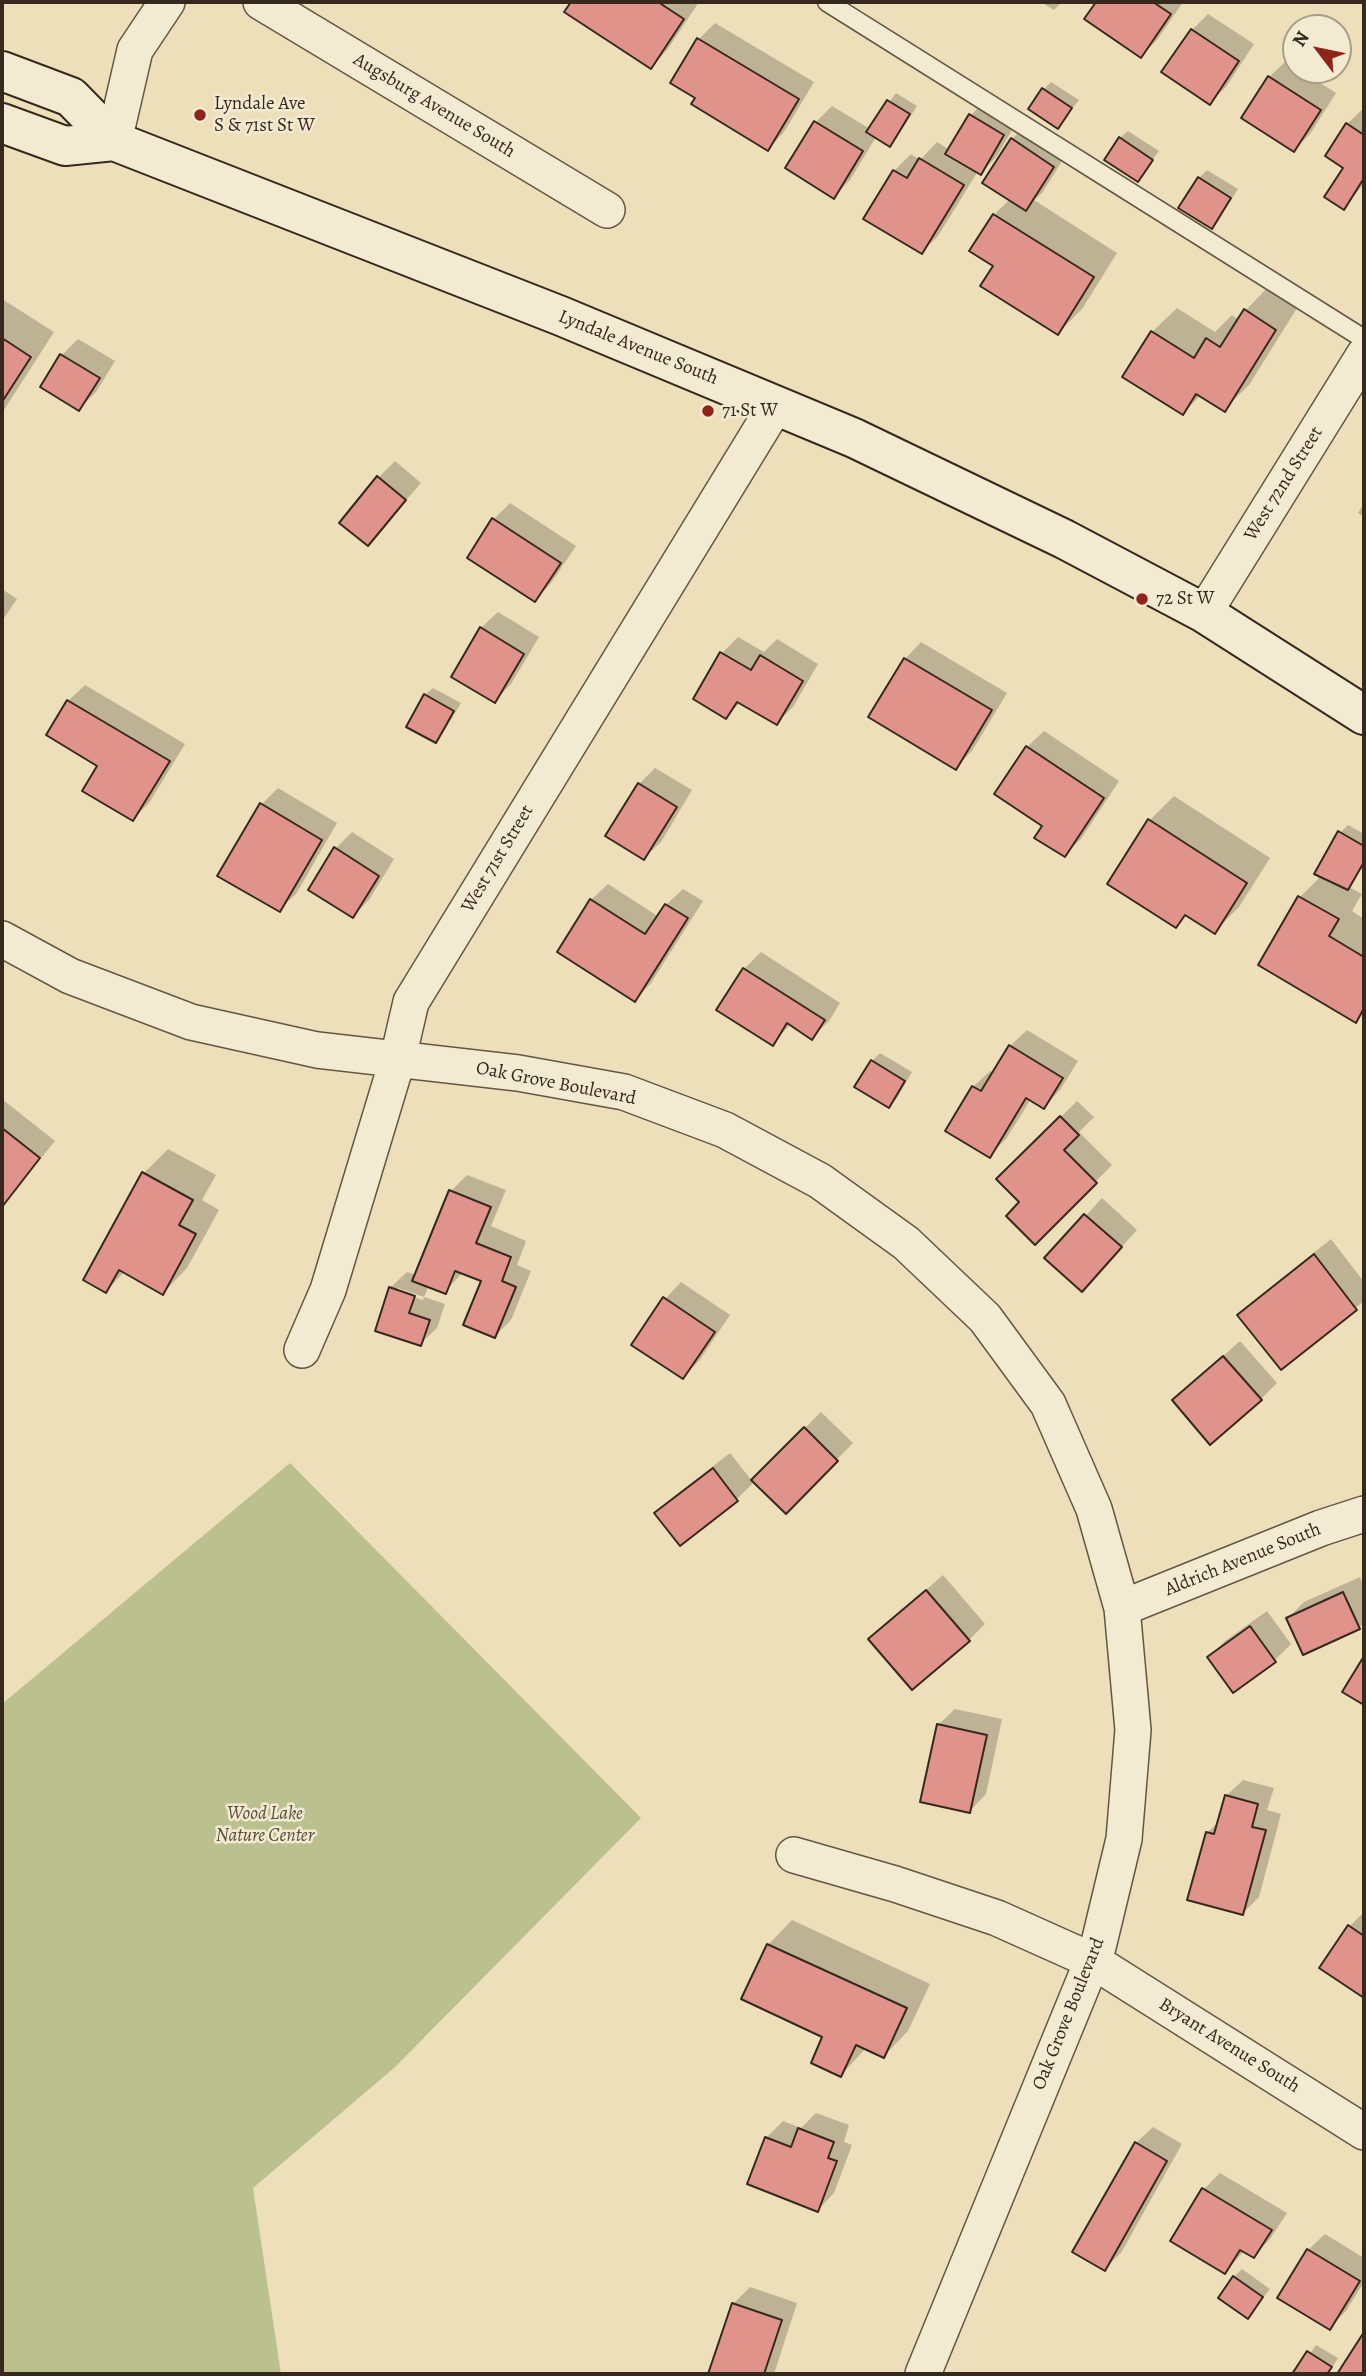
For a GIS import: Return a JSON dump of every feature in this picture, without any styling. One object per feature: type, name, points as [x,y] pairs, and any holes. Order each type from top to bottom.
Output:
[{"type":"main road","name":"Lyndale Avenue South","points":[[2,71],[71,97],[114,141],[561,316],[854,438],[1065,539],[1204,613],[1364,715]]},
{"type":"main road","name":"Lyndale Avenue South","points":[[2,122],[65,146],[114,141]]},
{"type":"street","points":[[114,141],[135,50],[166,2]]},
{"type":"street","name":"Augsburg Avenue South","points":[[261,2],[607,209]]},
{"type":"street","name":"West 72nd Street","points":[[1204,613],[1364,355]]},
{"type":"street","name":"West 71st Street","points":[[302,1349],[328,1290],[398,1058],[411,1002],[776,405]]},
{"type":"street","name":"Oak Grove Boulevard","points":[[2,939],[69,976],[191,1022],[317,1050],[518,1073],[624,1092],[725,1130],[820,1181],[906,1243],[985,1318],[1048,1404],[1094,1509],[1122,1608],[1133,1730],[1124,1839],[1093,1961],[923,2374]]},
{"type":"street","name":"Aldrich Avenue South","points":[[1122,1608],[1321,1528],[1364,1514]]},
{"type":"street","name":"Bryant Avenue South","points":[[794,1855],[895,1884],[997,1918],[1093,1961],[1364,2132]]},
{"type":"lane","points":[[827,2],[1364,339]]},
{"type":"green space","name":"Wood Lake Nature Center","points":[[290,1463],[641,1818],[394,2068],[253,2188],[281,2374],[2,2374],[2,1704]]},
{"type":"building","points":[[571,2],[658,2],[684,19],[651,69],[564,12]]},
{"type":"building","points":[[1096,2],[1153,2],[1171,14],[1141,58],[1084,19]]},
{"type":"building","points":[[1191,29],[1239,61],[1210,105],[1161,72]]},
{"type":"building","points":[[697,38],[799,99],[768,151],[691,104],[695,98],[670,83]]},
{"type":"building","points":[[1268,76],[1321,110],[1294,152],[1241,118]]},
{"type":"building","points":[[1042,88],[1072,108],[1058,129],[1028,109]]},
{"type":"building","points":[[887,100],[910,114],[890,147],[866,132]]},
{"type":"building","points":[[969,114],[1004,135],[981,175],[945,154]]},
{"type":"building","points":[[814,121],[863,151],[834,199],[785,168]]},
{"type":"building","points":[[1346,123],[1364,135],[1364,178],[1344,210],[1324,197],[1343,168],[1325,156]]},
{"type":"building","points":[[1119,137],[1153,160],[1138,182],[1104,160]]},
{"type":"building","points":[[1011,138],[1054,167],[1026,211],[982,183]]},
{"type":"building","points":[[919,158],[964,185],[922,254],[863,219],[893,170],[907,178]]},
{"type":"building","points":[[1198,177],[1231,198],[1212,229],[1178,208]]},
{"type":"building","points":[[993,214],[1094,277],[1058,335],[980,286],[993,266],[969,251]]},
{"type":"building","points":[[1244,309],[1276,330],[1225,412],[1196,394],[1183,415],[1122,377],[1151,331],[1194,358],[1206,338],[1220,347]]},
{"type":"building","points":[[2,338],[31,357],[2,402]]},
{"type":"building","points":[[60,354],[100,378],[79,411],[40,387]]},
{"type":"building","points":[[377,476],[406,500],[368,546],[339,523]]},
{"type":"building","points":[[492,518],[561,563],[535,602],[467,558]]},
{"type":"building","points":[[480,627],[524,654],[495,703],[451,677]]},
{"type":"building","points":[[720,652],[751,670],[760,655],[803,681],[777,725],[737,702],[726,719],[693,699]]},
{"type":"building","points":[[904,658],[992,710],[956,770],[868,717]]},
{"type":"building","points":[[424,694],[454,711],[436,743],[406,727]]},
{"type":"building","points":[[67,700],[170,761],[133,821],[82,791],[97,766],[46,735]]},
{"type":"building","points":[[1026,746],[1104,798],[1065,857],[1034,838],[1042,826],[994,794]]},
{"type":"building","points":[[638,783],[677,807],[644,860],[605,836]]},
{"type":"building","points":[[260,803],[322,840],[280,912],[217,876]]},
{"type":"building","points":[[1148,819],[1247,883],[1215,934],[1185,915],[1176,928],[1107,884]]},
{"type":"building","points":[[1338,831],[1364,846],[1364,862],[1348,890],[1314,874]]},
{"type":"building","points":[[334,847],[379,876],[353,918],[308,890]]},
{"type":"building","points":[[1298,896],[1339,919],[1329,936],[1364,957],[1364,1008],[1356,1023],[1258,965]]},
{"type":"building","points":[[590,899],[645,934],[665,904],[688,918],[635,1002],[557,952]]},
{"type":"building","points":[[743,968],[825,1020],[812,1040],[787,1023],[773,1046],[716,1010]]},
{"type":"building","points":[[1009,1045],[1063,1078],[1044,1109],[1026,1098],[990,1158],[945,1131],[972,1086],[981,1091]]},
{"type":"building","points":[[871,1060],[905,1081],[889,1108],[854,1087]]},
{"type":"building","points":[[1060,1116],[1079,1135],[1064,1150],[1097,1183],[1035,1245],[1006,1216],[1019,1202],[996,1179]]},
{"type":"building","points":[[2,1128],[40,1158],[2,1207]]},
{"type":"building","points":[[142,1172],[193,1200],[179,1225],[196,1234],[163,1295],[119,1270],[106,1293],[83,1280]]},
{"type":"building","points":[[449,1190],[491,1207],[476,1243],[511,1257],[502,1281],[516,1287],[495,1338],[463,1325],[481,1281],[455,1271],[446,1294],[412,1281]]},
{"type":"building","points":[[1084,1214],[1122,1247],[1082,1292],[1044,1258]]},
{"type":"building","points":[[1314,1254],[1357,1310],[1281,1370],[1237,1315]]},
{"type":"building","points":[[389,1287],[415,1296],[409,1313],[430,1320],[421,1346],[375,1331]]},
{"type":"building","points":[[663,1297],[715,1332],[683,1379],[631,1345]]},
{"type":"building","points":[[1223,1356],[1262,1400],[1210,1445],[1172,1400]]},
{"type":"building","points":[[804,1427],[838,1461],[786,1514],[751,1480]]},
{"type":"building","points":[[713,1468],[738,1501],[680,1546],[654,1513]]},
{"type":"building","points":[[926,1590],[970,1641],[912,1690],[868,1639]]},
{"type":"building","points":[[1343,1592],[1360,1629],[1303,1655],[1286,1618]]},
{"type":"building","points":[[1250,1626],[1276,1662],[1233,1693],[1207,1657]]},
{"type":"building","points":[[1364,1656],[1364,1705],[1342,1692]]},
{"type":"building","points":[[937,1724],[987,1735],[970,1813],[920,1802]]},
{"type":"building","points":[[1225,1795],[1258,1804],[1252,1827],[1266,1830],[1243,1915],[1187,1900],[1206,1832],[1214,1834]]},
{"type":"building","points":[[1348,1925],[1364,1936],[1364,1998],[1319,1968]]},
{"type":"building","points":[[767,1944],[907,2008],[884,2058],[856,2045],[841,2077],[811,2063],[822,2037],[741,1999]]},
{"type":"building","points":[[798,2128],[834,2142],[828,2158],[837,2161],[818,2212],[747,2184],[765,2137],[791,2147]]},
{"type":"building","points":[[1135,2142],[1167,2161],[1105,2271],[1072,2252]]},
{"type":"building","points":[[1202,2188],[1272,2230],[1254,2258],[1240,2250],[1225,2274],[1170,2241]]},
{"type":"building","points":[[1307,2249],[1360,2281],[1330,2330],[1277,2298]]},
{"type":"building","points":[[1233,2276],[1263,2297],[1248,2319],[1218,2298]]},
{"type":"building","points":[[732,2303],[782,2320],[764,2374],[708,2374]]},
{"type":"building","points":[[1364,2332],[1364,2374],[1337,2374]]},
{"type":"building","points":[[1307,2351],[1332,2367],[1327,2374],[1292,2374]]},
{"type":"place","name":"Lyndale Ave S & 71st St W","points":[[200,115]]},
{"type":"place","name":"71 St W","points":[[708,411]]},
{"type":"place","name":"72 St W","points":[[1142,599]]}]
